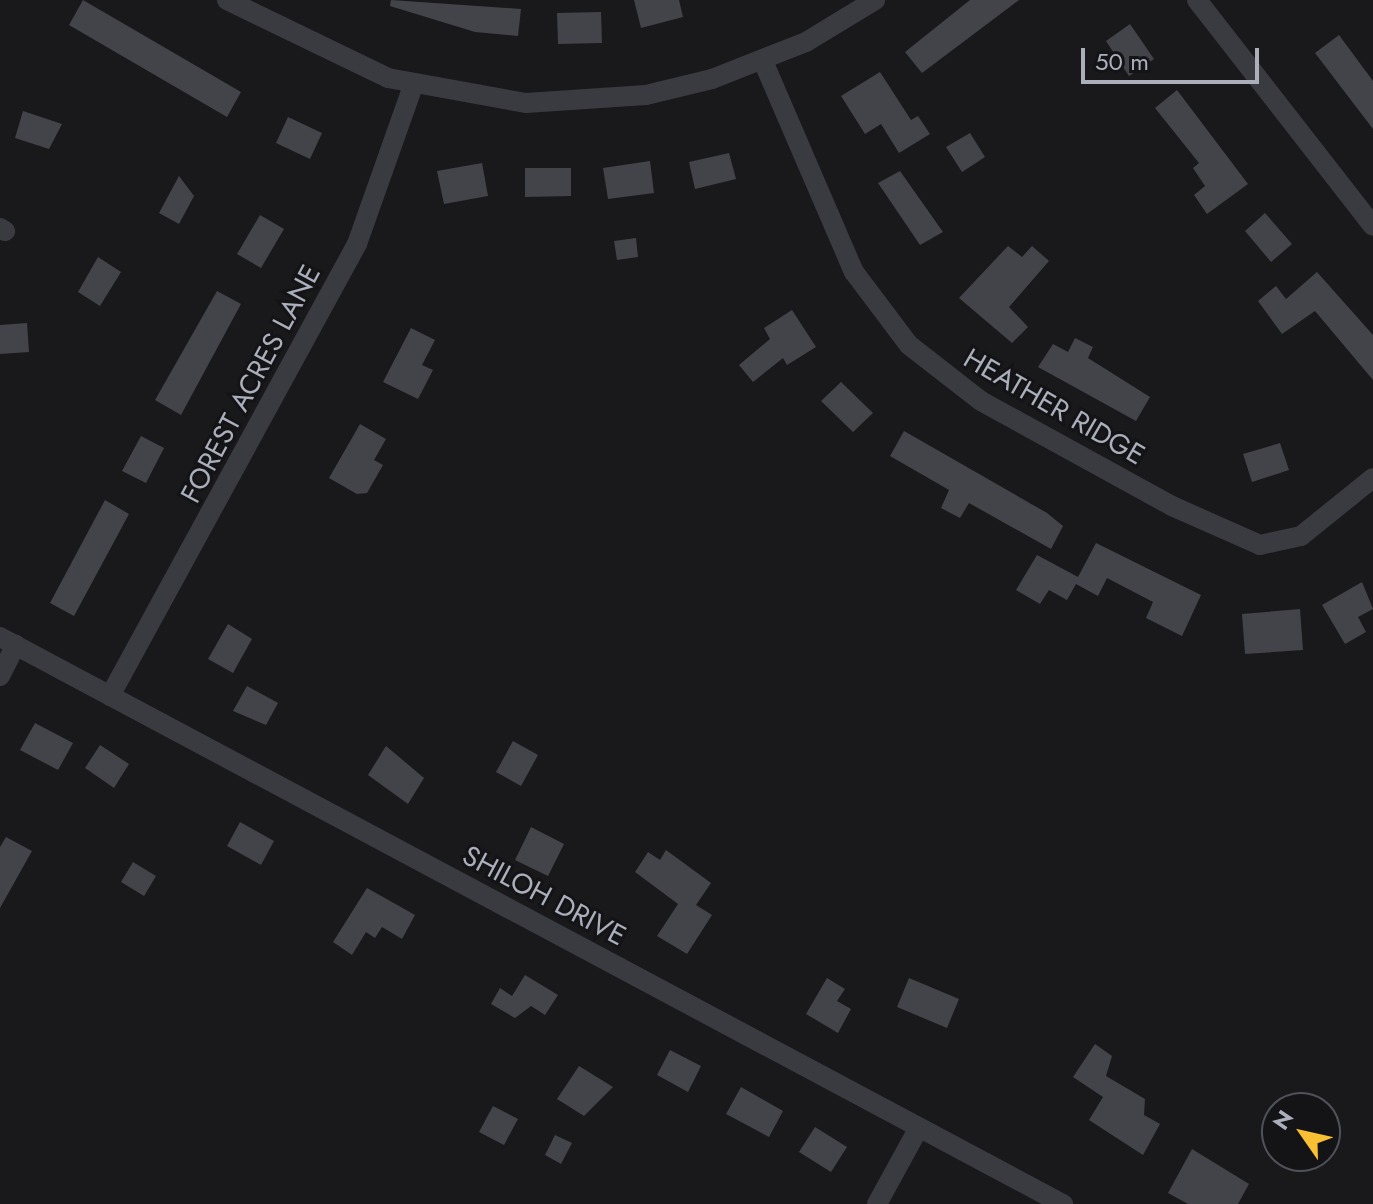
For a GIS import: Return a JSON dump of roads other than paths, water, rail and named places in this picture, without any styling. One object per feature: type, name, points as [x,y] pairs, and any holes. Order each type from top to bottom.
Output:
[{"type":"street","points":[[239,3],[338,59],[413,86],[473,98],[581,102],[646,95],[763,61],[875,0]]},
{"type":"street","points":[[1197,0],[1373,226]]},
{"type":"street","name":"HEATHER RIDGE","points":[[763,61],[854,272],[909,345],[981,401],[1172,506],[1260,545],[1301,536],[1373,478]]},
{"type":"street","name":"FOREST ACRES LANE","points":[[110,696],[357,244],[413,86]]},
{"type":"street","points":[[0,676],[8,641]]},
{"type":"street","name":"SHILOH DRIVE","points":[[8,641],[1063,1204]]},
{"type":"street","points":[[877,1204],[918,1129]]}]
